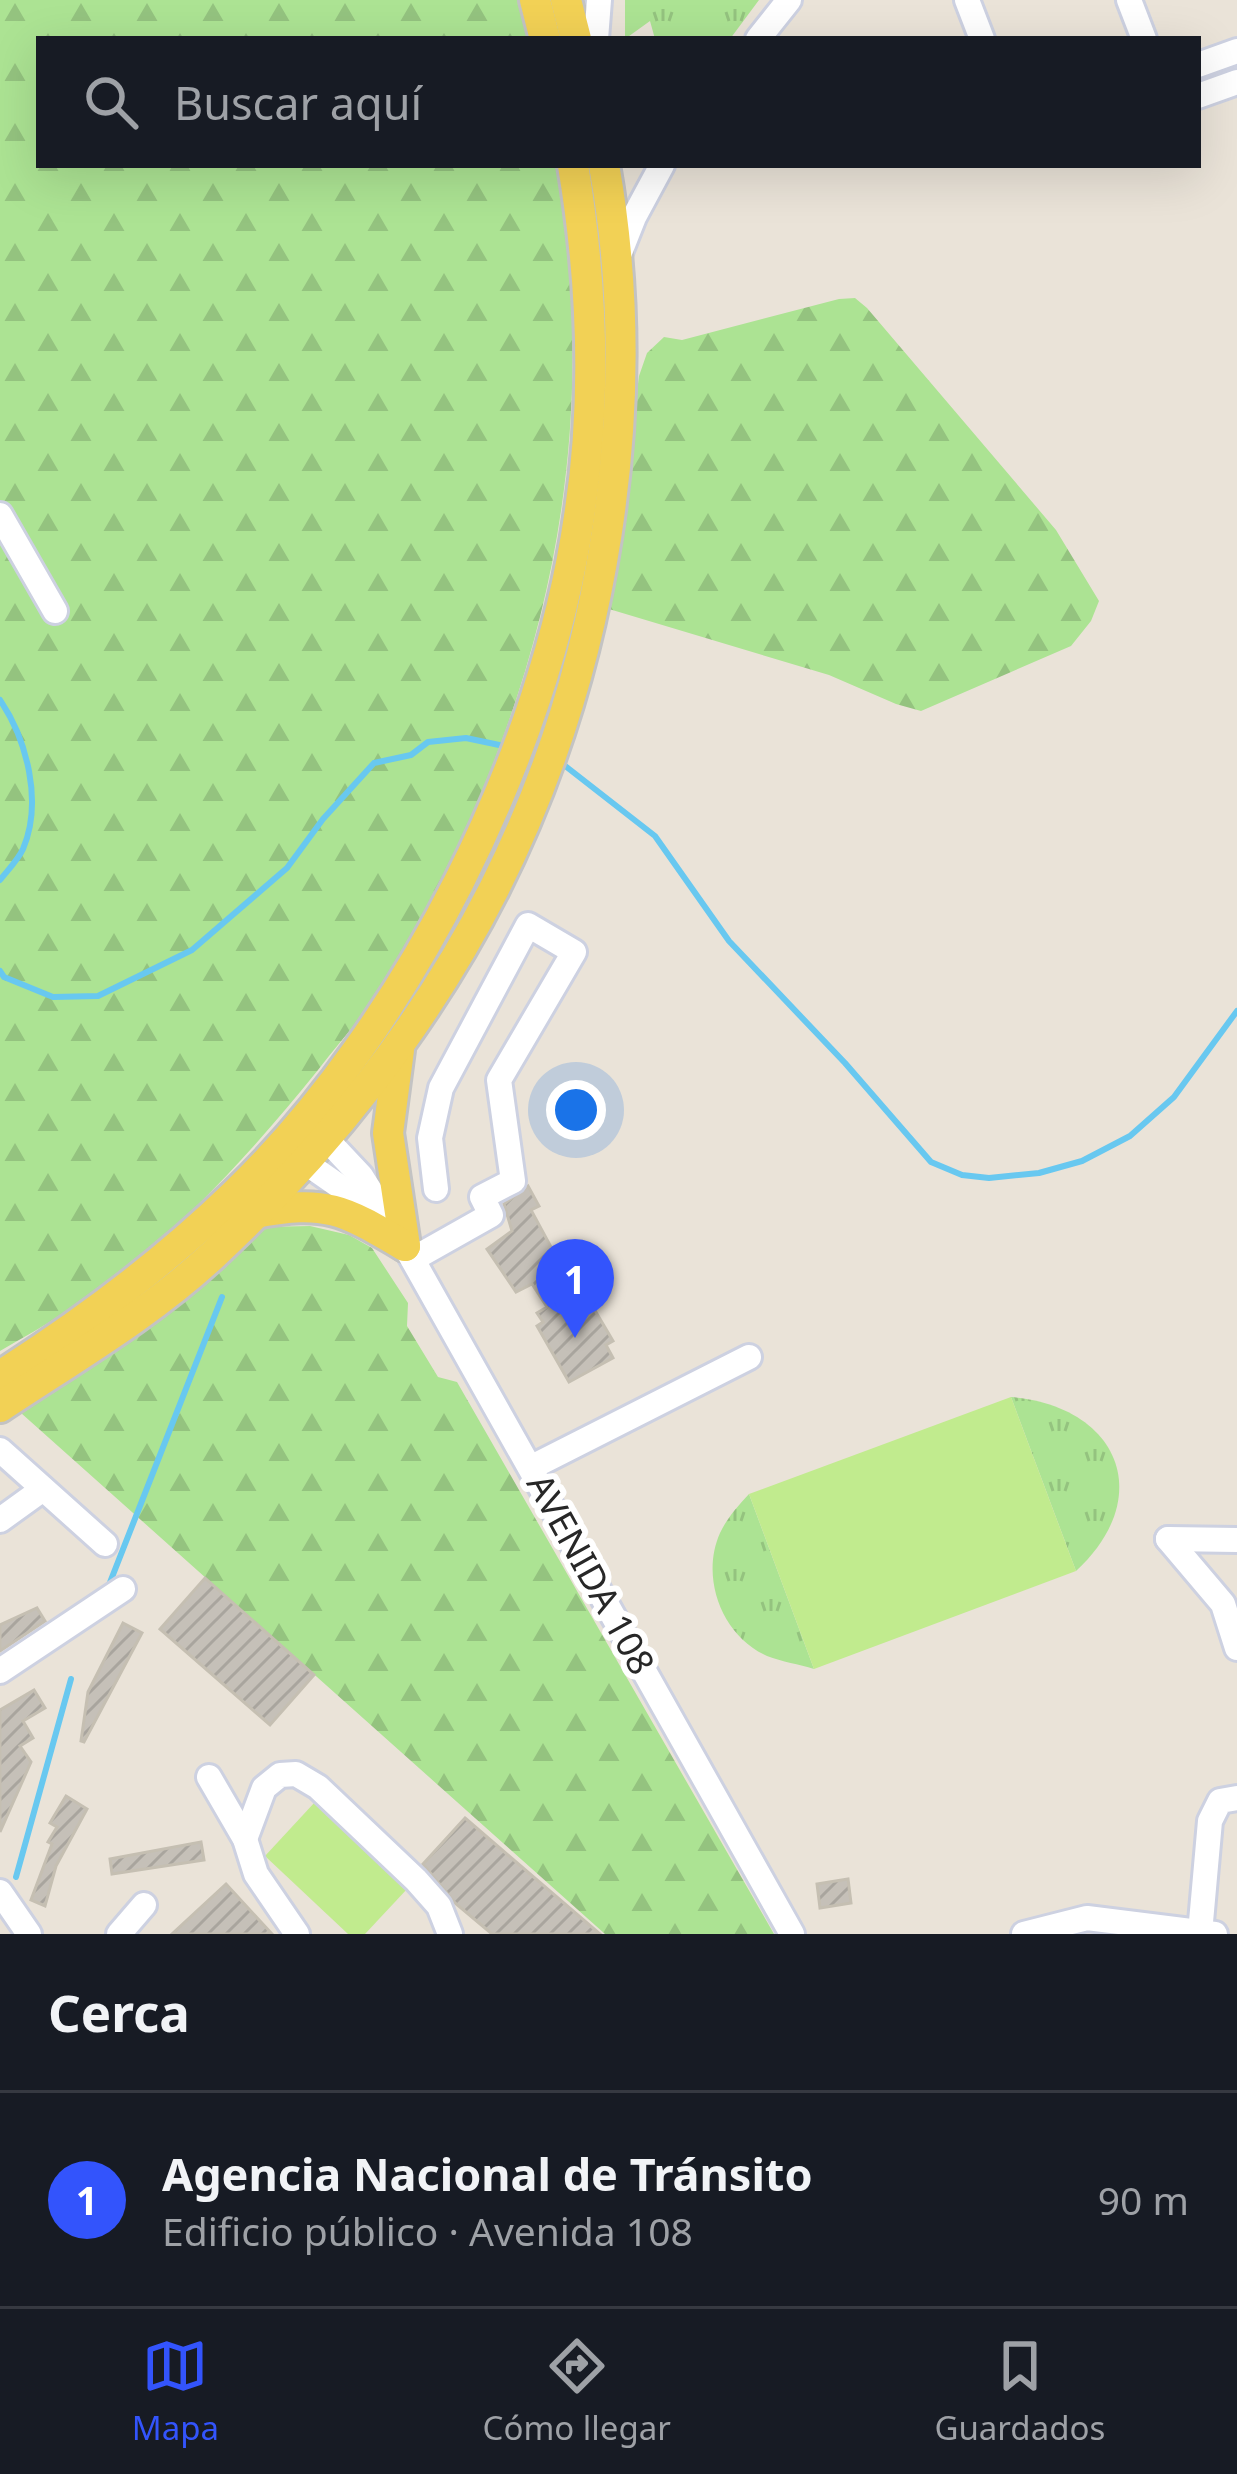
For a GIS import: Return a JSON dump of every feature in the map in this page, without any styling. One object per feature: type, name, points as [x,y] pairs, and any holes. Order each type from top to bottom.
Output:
[{"type":"main road","points":[[535,0],[544,36]]},
{"type":"main road","points":[[566,0],[591,19]]},
{"type":"main road","points":[[0,1407],[136,1317],[212,1257],[255,1213],[292,1154],[401,1040],[494,889],[568,700],[597,579],[615,455],[622,339],[574,168]]},
{"type":"main road","points":[[315,1127],[420,953],[516,758],[569,577],[580,512],[602,260],[604,168]]},
{"type":"main road","points":[[401,1040],[388,1133],[410,1253]]},
{"type":"main road","points":[[0,1376],[69,1332],[162,1261],[239,1190],[292,1154]]},
{"type":"main road","points":[[255,1213],[300,1204],[327,1207],[361,1220],[410,1253]]},
{"type":"street","points":[[760,36],[789,0]]},
{"type":"street","points":[[967,0],[981,36]]},
{"type":"street","points":[[1129,0],[1143,36]]},
{"type":"street","points":[[1201,64],[1237,51]]},
{"type":"street","points":[[1201,95],[1237,82]]},
{"type":"street","points":[[602,260],[634,217],[660,168]]},
{"type":"street","points":[[0,515],[56,611]]},
{"type":"street","points":[[410,1253],[491,1215],[482,1198],[513,1181],[499,1080],[574,952],[528,926],[441,1088],[430,1138],[436,1189]]},
{"type":"street","name":"AVENIDA 108","points":[[315,1127],[361,1176],[410,1253],[792,1934]]},
{"type":"street","name":"AVENIDA 108","points":[[292,1154],[384,1218]]},
{"type":"street","points":[[532,1467],[749,1357]]},
{"type":"street","points":[[0,1450],[105,1544]]},
{"type":"street","points":[[0,1520],[43,1489]]},
{"type":"street","points":[[1237,1540],[1168,1539],[1223,1604],[1237,1648]]},
{"type":"street","points":[[0,1671],[123,1589]]},
{"type":"street","points":[[245,1839],[264,1788],[280,1775],[296,1774],[318,1787],[416,1880],[439,1906],[450,1934]]},
{"type":"street","points":[[209,1777],[245,1839],[256,1874],[298,1934]]},
{"type":"street","points":[[1201,1933],[1210,1821],[1220,1801],[1237,1798]]},
{"type":"street","points":[[0,1892],[29,1934]]},
{"type":"street","points":[[119,1934],[144,1904]]},
{"type":"street","points":[[1024,1934],[1087,1918],[1215,1934]]},
{"type":"green space","points":[[0,0],[518,0],[527,36],[36,36],[36,168],[557,168],[570,282],[572,378],[566,472],[552,565],[530,655],[501,744],[465,831],[374,998],[274,1122],[181,1221],[99,1290],[0,1351]]},
{"type":"green space","points":[[625,0],[759,0],[732,36],[654,36],[650,21],[625,36]]},
{"type":"green space","points":[[855,298],[1056,530],[1099,601],[1091,621],[1071,646],[921,711],[829,675],[609,609],[639,376],[647,353],[664,337],[682,340]]},
{"type":"green space","points":[[310,1226],[349,1235],[372,1248],[408,1303],[407,1326],[438,1377],[457,1382],[774,1934],[605,1934],[21,1413],[158,1319],[262,1227]]},
{"type":"green space","points":[[1011,1397],[1048,1404],[1078,1417],[1100,1436],[1114,1459],[1119,1485],[1115,1513],[1101,1542],[1076,1571]]},
{"type":"green space","points":[[1011,1397],[1076,1571],[814,1669],[749,1494]]},
{"type":"green space","points":[[749,1494],[814,1669],[751,1647],[719,1604],[714,1550],[726,1522]]},
{"type":"green space","points":[[315,1802],[408,1888],[365,1934],[348,1934],[265,1856]]},
{"type":"building","points":[[528,1186],[539,1206],[531,1210],[564,1271],[552,1277],[572,1312],[590,1302],[613,1341],[606,1345],[613,1358],[569,1382],[537,1326],[543,1322],[537,1313],[547,1307],[532,1284],[516,1292],[487,1249],[512,1231],[504,1204]]},
{"type":"building","points":[[205,1578],[314,1675],[270,1725],[160,1629]]},
{"type":"building","points":[[37,1608],[45,1621],[0,1651],[0,1625]]},
{"type":"building","points":[[123,1623],[142,1633],[81,1741],[88,1692]]},
{"type":"building","points":[[34,1690],[45,1708],[23,1721],[33,1738],[20,1746],[31,1762],[0,1832],[0,1710]]},
{"type":"building","points":[[66,1796],[87,1809],[56,1866],[45,1906],[31,1900],[57,1827],[50,1823]]},
{"type":"building","points":[[465,1818],[600,1934],[492,1934],[455,1903],[423,1864]]},
{"type":"building","points":[[201,1842],[204,1860],[112,1874],[110,1859]]},
{"type":"building","points":[[848,1879],[851,1903],[820,1908],[817,1884]]},
{"type":"building","points":[[226,1884],[272,1934],[172,1934]]},
{"type":"waterway","points":[[0,700],[18,734],[32,792],[23,849],[0,880]]},
{"type":"waterway","points":[[0,971],[4,977],[53,997],[98,996],[192,950],[287,868],[374,763],[411,755],[428,742],[466,738],[504,746]]},
{"type":"waterway","points":[[564,765],[655,836],[729,941],[931,1162],[962,1175],[989,1178],[1039,1173],[1082,1161],[1130,1136],[1174,1097],[1237,1011]]},
{"type":"waterway","points":[[107,1590],[222,1297]]},
{"type":"waterway","points":[[16,1877],[71,1679]]},
{"type":"place","name":"Agencia Nacional de Tránsito","points":[[575,1338]]}]
